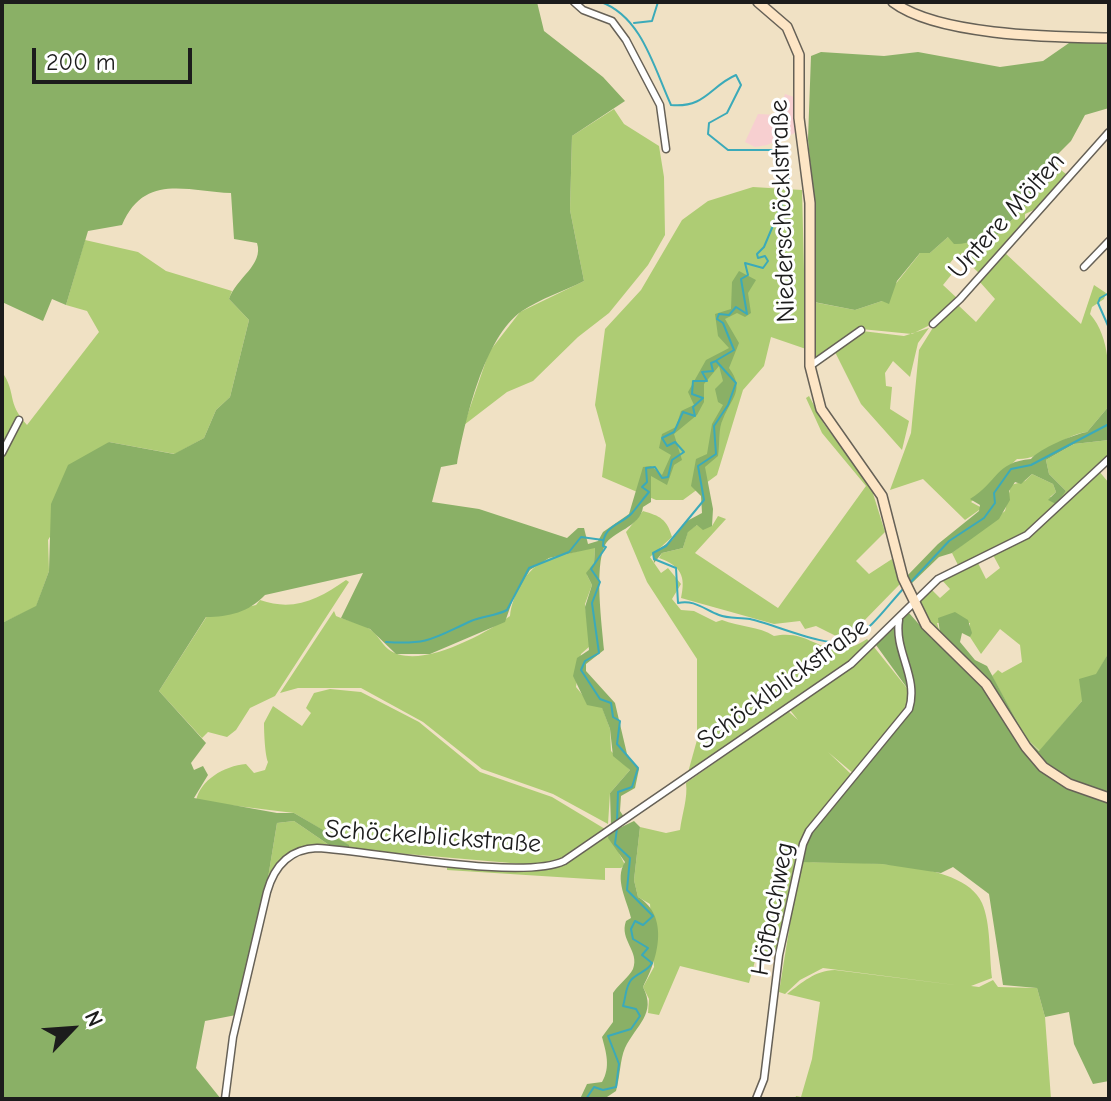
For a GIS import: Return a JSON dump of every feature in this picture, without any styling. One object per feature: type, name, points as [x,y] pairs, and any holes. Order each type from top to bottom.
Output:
[{"type":"main road","name":"Niederschöcklstraße","points":[[758,2],[787,27],[799,55],[799,118],[810,203],[810,366],[813,387],[825,417],[870,475],[886,503],[908,592],[941,643],[986,684],[1026,747],[1043,767],[1069,784],[1109,798]]},
{"type":"main road","points":[[893,2],[917,15],[978,29],[1109,38]]},
{"type":"street","points":[[574,2],[612,21],[626,40],[660,105],[666,149]]},
{"type":"street","name":"Untere Mölten","points":[[933,324],[960,299],[1109,132]]},
{"type":"street","points":[[1084,267],[1109,241]]},
{"type":"street","points":[[810,366],[861,330]]},
{"type":"street","points":[[2,453],[19,420]]},
{"type":"street","name":"Schöcklblickstraße","points":[[626,821],[851,664],[949,572],[1000,551],[1027,535],[1109,459]]},
{"type":"street","name":"Höfbachweg","points":[[756,1099],[764,1079],[779,955],[803,844],[809,831],[909,709],[912,699],[912,682],[898,642],[899,620]]},
{"type":"street","name":"Schöckelblickstraße","points":[[225,1099],[232,1042],[267,892],[276,870],[292,854],[307,848],[325,848],[501,866],[545,867],[564,861],[626,821]]},
{"type":"shaded area","points":[[785,94],[794,97],[795,133],[767,145],[755,147],[745,142],[758,114],[778,115]]},
{"type":"green space","points":[[2,2],[537,2],[544,31],[603,77],[625,101],[572,136],[570,210],[584,281],[522,311],[497,340],[478,381],[457,464],[441,467],[432,502],[479,509],[567,538],[578,528],[584,528],[588,544],[598,541],[603,532],[629,514],[643,467],[651,466],[662,475],[671,455],[659,448],[662,434],[676,427],[681,411],[694,405],[688,392],[706,360],[729,348],[718,336],[715,314],[731,309],[732,282],[739,271],[756,280],[748,293],[751,313],[745,317],[737,313],[725,319],[739,343],[729,368],[737,388],[721,423],[718,456],[705,467],[713,509],[712,526],[703,530],[697,525],[688,532],[683,548],[662,553],[654,563],[653,553],[672,540],[687,521],[702,513],[701,496],[691,486],[696,459],[707,454],[712,424],[723,405],[718,402],[715,389],[723,381],[719,366],[704,384],[704,402],[697,415],[674,434],[682,460],[674,465],[667,485],[651,476],[651,502],[643,507],[637,520],[608,540],[602,555],[600,597],[604,650],[586,664],[586,671],[615,703],[627,754],[639,769],[635,788],[621,796],[620,811],[624,817],[611,825],[610,793],[630,770],[613,756],[610,729],[602,708],[587,705],[573,676],[577,658],[589,650],[585,607],[592,585],[586,573],[594,563],[595,548],[549,558],[530,570],[513,599],[505,622],[430,654],[396,654],[370,629],[341,618],[363,573],[265,595],[238,612],[206,617],[159,691],[206,743],[191,763],[194,770],[203,766],[208,775],[194,798],[277,813],[294,813],[349,845],[349,849],[332,847],[294,821],[277,823],[267,884],[236,1015],[205,1021],[196,1068],[221,1099],[2,1099],[2,623],[36,606],[49,571],[51,504],[68,465],[109,442],[174,454],[204,438],[216,410],[230,397],[249,320],[229,299],[253,265],[258,251],[257,243],[234,239],[231,193],[183,189],[154,191],[131,209],[122,225],[88,231],[66,305],[52,299],[43,321],[2,302]]},
{"type":"green space","points":[[1069,43],[1109,43],[1109,108],[1085,115],[1071,141],[1054,158],[1061,170],[996,236],[960,244],[954,244],[948,237],[930,253],[920,253],[897,281],[889,304],[882,301],[855,310],[814,302],[816,227],[808,139],[811,56],[821,52],[884,56],[918,52],[1000,67],[1043,61]]},
{"type":"green space","points":[[614,109],[624,124],[659,146],[664,177],[665,235],[648,265],[609,313],[578,337],[533,381],[507,392],[464,425],[489,352],[520,312],[584,281],[570,210],[572,136]]},
{"type":"green space","points":[[1061,170],[1066,174],[1036,209],[1025,214],[1025,221],[980,274],[958,253],[950,263],[956,269],[943,285],[958,299],[928,326],[912,334],[861,329],[814,362],[813,302],[855,310],[882,301],[921,252],[930,253],[948,237],[996,236]]},
{"type":"green space","points":[[753,187],[802,190],[806,349],[771,337],[764,366],[743,390],[717,475],[683,500],[656,500],[602,477],[606,445],[595,405],[605,329],[641,290],[682,220],[708,201]]},
{"type":"green space","points":[[85,240],[138,252],[166,271],[232,291],[229,299],[249,320],[230,397],[216,410],[204,438],[175,454],[109,442],[48,540],[49,571],[36,607],[2,623],[2,372],[16,410],[27,425],[99,332],[87,311],[66,305]]},
{"type":"green space","points":[[1004,252],[1081,324],[1094,285],[1106,293],[1104,299],[1092,307],[1090,314],[1105,345],[1109,406],[1087,432],[1036,456],[1017,459],[971,502],[982,508],[965,520],[923,479],[890,490],[911,433],[919,350],[934,326],[957,304],[976,322],[995,299],[979,281]]},
{"type":"green space","points":[[929,328],[918,343],[910,377],[893,361],[885,373],[886,386],[892,387],[890,409],[909,421],[902,450],[861,404],[834,350],[862,331],[904,336]]},
{"type":"green space","points":[[809,396],[824,424],[871,487],[885,532],[856,561],[869,574],[892,559],[900,584],[855,630],[840,638],[816,626],[805,629],[800,621],[774,624],[681,598],[683,584],[680,573],[659,558],[662,553],[683,548],[688,531],[697,525],[712,526],[718,516],[726,519],[695,553],[778,608],[866,486],[822,433],[806,398]]},
{"type":"green space","points":[[1109,406],[1109,440],[1074,444],[1046,460],[1049,474],[1066,491],[1056,504],[1048,500],[1056,492],[1053,484],[1032,474],[1021,484],[1015,482],[1009,491],[1010,500],[999,519],[952,553],[939,557],[911,584],[907,576],[938,544],[979,511],[980,505],[970,499],[1003,468],[1031,459],[1057,442],[1087,432]]},
{"type":"green space","points":[[1109,440],[1109,456],[1025,533],[999,549],[958,565],[952,553],[1005,511],[1011,485],[1025,481],[1032,474],[1053,484],[1056,492],[1050,497],[1059,498],[1066,491],[1049,474],[1046,460],[1074,444]]},
{"type":"green space","points":[[1098,470],[1109,483],[1109,652],[1082,701],[1040,751],[1026,738],[992,676],[998,670],[1002,673],[1022,662],[1020,645],[1000,629],[981,654],[970,637],[970,623],[937,623],[940,633],[929,624],[919,603],[931,589],[940,598],[950,589],[941,579],[977,561],[986,579],[1000,568],[993,555],[1027,536]]},
{"type":"green space","points":[[643,511],[662,519],[670,531],[672,537],[650,557],[661,573],[668,568],[681,584],[672,599],[681,610],[694,611],[716,622],[722,620],[762,630],[774,636],[800,637],[830,648],[853,647],[867,639],[870,642],[862,653],[687,776],[697,740],[697,659],[647,582],[626,532]]},
{"type":"green space","points":[[595,548],[594,563],[587,575],[592,585],[585,604],[590,646],[581,654],[576,687],[591,705],[602,707],[610,729],[611,751],[630,770],[610,793],[608,824],[553,794],[482,769],[423,722],[361,688],[298,688],[280,693],[334,611],[336,616],[367,628],[388,649],[401,655],[433,653],[468,640],[510,616],[522,583],[540,563]]},
{"type":"green space","points":[[346,580],[349,582],[275,696],[250,708],[236,730],[227,737],[208,732],[202,738],[159,691],[207,616],[256,605],[260,600],[284,605],[306,602]]},
{"type":"green space","points":[[955,612],[968,620],[972,633],[970,637],[962,633],[960,642],[975,660],[987,666],[1026,738],[1039,751],[1082,701],[1079,679],[1096,674],[1109,652],[1109,1081],[1093,1084],[1074,1044],[1069,1012],[1045,1017],[1037,988],[1003,985],[989,894],[953,867],[941,873],[882,864],[800,862],[811,833],[912,710],[910,692],[876,645],[909,613],[932,639],[940,633],[938,618]]},
{"type":"green space","points":[[874,647],[910,692],[908,707],[854,774],[828,752],[852,775],[806,831],[777,952],[755,961],[749,983],[680,966],[659,1015],[648,1013],[649,999],[643,987],[654,967],[650,904],[638,897],[634,880],[640,827],[666,833],[680,830],[686,783],[788,711],[798,720],[790,710]]},
{"type":"green space","points":[[330,689],[361,692],[419,722],[480,772],[552,797],[605,829],[559,861],[534,865],[349,849],[348,845],[294,813],[196,801],[202,787],[222,771],[246,764],[254,773],[265,770],[268,762],[264,723],[273,706],[302,726],[311,713],[306,708],[314,693]]},
{"type":"green space","points":[[294,821],[332,847],[310,847],[292,853],[278,865],[267,884],[277,823]]},
{"type":"green space","points":[[634,821],[640,827],[634,880],[638,897],[648,905],[658,926],[653,964],[643,987],[648,1005],[625,1048],[616,1091],[604,1099],[580,1099],[587,1084],[602,1082],[605,1076],[607,1060],[602,1037],[613,1022],[613,993],[633,969],[634,957],[625,934],[626,921],[631,918],[621,882],[625,862],[608,838],[609,833]]},
{"type":"green space","points":[[609,833],[625,865],[605,868],[605,880],[447,870],[447,863],[553,868]]},
{"type":"green space","points":[[800,862],[871,863],[927,870],[951,877],[970,888],[985,911],[992,978],[971,986],[979,987],[993,980],[998,987],[1037,988],[1045,1017],[1051,1099],[795,1099],[796,1096],[801,1097],[812,1059],[820,1002],[787,994],[804,981],[821,972],[835,970],[963,986],[823,968],[800,980],[785,994],[779,992]]},
{"type":"waterway","points":[[601,2],[615,9],[637,31],[671,105],[700,100],[736,75],[741,85],[727,113],[709,123],[708,134],[728,150],[775,150],[784,160],[789,178]]},
{"type":"waterway","points":[[634,23],[652,21],[658,2]]},
{"type":"waterway","points":[[717,360],[734,350],[723,323],[717,319],[719,314],[729,315],[736,307],[747,314],[741,279],[748,275],[745,263],[763,268],[768,261],[765,256],[758,258],[757,254],[764,247],[785,197]]},
{"type":"waterway","points":[[1109,293],[1098,303],[1109,328]]},
{"type":"waterway","points":[[617,822],[618,792],[632,787],[638,768],[617,744],[620,721],[613,717],[611,703],[600,699],[581,670],[585,661],[599,653],[592,603],[600,582],[591,569],[606,547],[603,546],[606,534],[628,517],[649,492],[642,487],[647,482],[646,468],[655,467],[662,478],[668,477],[672,460],[684,452],[675,442],[667,446],[662,438],[674,432],[683,412],[695,416],[693,407],[703,398],[692,394],[693,381],[707,381],[702,372],[713,371],[711,363],[716,361]]},
{"type":"waterway","points":[[717,362],[736,383],[728,405],[714,426],[716,454],[698,466],[704,500],[666,546],[653,553],[654,559],[676,568],[678,603],[689,602],[723,616],[750,619],[816,639],[842,642],[851,640],[866,629],[904,588]]},
{"type":"waterway","points":[[909,584],[949,541],[984,518],[995,503],[994,493],[1011,469],[1031,465],[1109,424]]},
{"type":"waterway","points":[[386,642],[431,639],[475,619],[507,610],[529,568],[569,552],[581,537],[603,540]]},
{"type":"waterway","points":[[586,1099],[594,1087],[603,1090],[616,1087],[619,1064],[608,1036],[631,1029],[640,1016],[636,1009],[623,1006],[631,980],[652,963],[642,955],[648,948],[633,939],[631,929],[635,921],[643,925],[653,916],[627,890],[630,858],[615,844],[617,828]]}]
